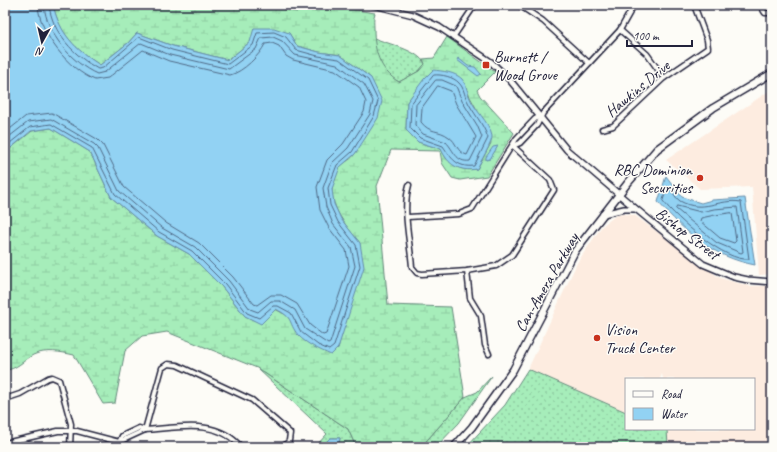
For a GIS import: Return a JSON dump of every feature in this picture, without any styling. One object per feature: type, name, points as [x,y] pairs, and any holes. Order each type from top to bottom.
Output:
[{"type":"main road","name":"Can-Amera Parkway","points":[[454,447],[472,427],[513,370],[575,251],[618,194],[657,150],[713,108],[772,73]]},
{"type":"street","name":"Bishop Street","points":[[374,5],[398,8],[425,20],[454,36],[501,71],[567,150],[685,251],[713,269],[748,280],[772,282]]},
{"type":"street","points":[[454,36],[475,5]]},
{"type":"street","points":[[519,5],[543,21],[589,63]]},
{"type":"street","points":[[408,217],[459,214],[472,209],[513,146],[520,143],[537,125],[540,116],[627,22],[634,5]]},
{"type":"street","name":"Hawkins Drive","points":[[602,129],[613,126],[664,78],[708,48],[707,40],[694,5]]},
{"type":"street","points":[[760,5],[765,12],[772,13]]},
{"type":"street","points":[[620,30],[647,54],[664,78]]},
{"type":"street","points":[[409,185],[407,194],[412,267],[417,273],[467,271],[496,266],[507,260],[516,250],[554,190],[552,183],[513,146]]},
{"type":"street","points":[[603,214],[624,208],[636,209]]},
{"type":"street","points":[[467,271],[470,298],[481,316],[485,345],[490,354]]},
{"type":"street","points":[[145,430],[162,368],[164,365],[173,365],[207,378],[252,400],[290,433],[289,441],[283,447]]},
{"type":"street","points":[[5,399],[20,394],[48,378],[56,378],[61,383],[72,431],[70,447]]},
{"type":"street","points":[[5,443],[58,431],[72,431],[118,445],[145,430],[190,427],[219,430],[227,434],[241,447]]},
{"type":"shaded area","points":[[772,89],[772,274],[759,275],[752,187],[700,189],[666,160]]},
{"type":"shaded area","points":[[623,214],[634,215],[720,278],[749,286],[772,286],[772,447],[668,447],[667,430],[755,430],[755,378],[663,378],[662,374],[660,378],[625,378],[625,412],[528,369],[577,263],[602,226],[615,216]]},
{"type":"green space","points":[[53,5],[268,5],[297,12],[300,5],[324,5],[375,13],[374,36],[379,59],[387,72],[399,82],[419,71],[425,64],[423,59],[434,58],[447,37],[495,72],[477,90],[480,96],[514,133],[487,176],[460,180],[452,178],[442,163],[440,151],[391,150],[377,186],[388,305],[451,307],[465,397],[421,447],[356,447],[348,429],[257,368],[167,332],[142,336],[125,351],[115,403],[103,404],[74,355],[54,352],[38,353],[16,367],[5,370],[5,153],[32,131],[51,128],[90,152],[111,197],[157,236],[189,254],[222,287],[245,316],[261,323],[275,309],[288,316],[298,335],[338,348],[344,326],[360,243],[340,217],[333,198],[332,188],[334,178],[340,167],[355,153],[362,126],[371,78],[340,55],[319,52],[297,46],[289,33],[250,42],[228,60],[173,46],[137,33],[128,43],[100,65],[76,47],[64,33],[56,16]],"holes":[[[467,88],[491,143],[477,169],[471,170],[455,166],[447,159],[441,149],[418,142],[406,130],[407,102],[415,92]]]},
{"type":"green space","points":[[374,38],[409,51],[421,59],[425,64],[419,71],[399,82],[388,75],[383,68],[374,47]]},
{"type":"green space","points":[[257,368],[348,429],[356,447],[344,447],[339,444],[340,438],[331,438],[325,443],[326,447],[315,447],[327,434]]},
{"type":"green space","points":[[528,369],[625,412],[625,430],[667,430],[668,447],[466,447],[505,405]]},
{"type":"green space","points":[[492,376],[459,423],[436,447],[421,447],[465,397],[477,392]]},
{"type":"water","points":[[5,5],[53,5],[64,33],[76,47],[100,65],[128,43],[137,33],[173,46],[228,60],[250,42],[254,28],[274,28],[289,33],[297,46],[319,52],[340,55],[371,78],[382,101],[378,118],[355,154],[340,167],[332,189],[334,204],[341,219],[360,243],[364,267],[338,348],[331,355],[301,338],[286,315],[276,309],[261,324],[245,316],[222,287],[189,254],[157,236],[111,197],[90,152],[51,128],[31,131],[5,153]]},
{"type":"water","points":[[458,58],[468,66],[475,67],[481,74],[478,76],[457,60]]},
{"type":"water","points":[[433,70],[452,73],[462,79],[471,101],[488,125],[492,139],[477,169],[471,170],[455,166],[447,159],[441,149],[418,142],[406,130],[407,102],[424,79]]},
{"type":"water","points":[[498,146],[490,159],[486,160],[486,157],[493,147]]},
{"type":"water","points":[[666,176],[682,197],[701,203],[712,200],[745,198],[755,265],[726,256],[713,250],[679,224],[668,213],[658,202]]},
{"type":"water","points":[[330,438],[340,438],[339,444],[344,447],[326,447],[325,443]]},
{"type":"place","name":"Burnett / Wood Grove","points":[[486,65]]},
{"type":"place","name":"RBC Dominion Securities","points":[[700,178]]},
{"type":"place","name":"Vision Truck Center","points":[[597,338]]}]
